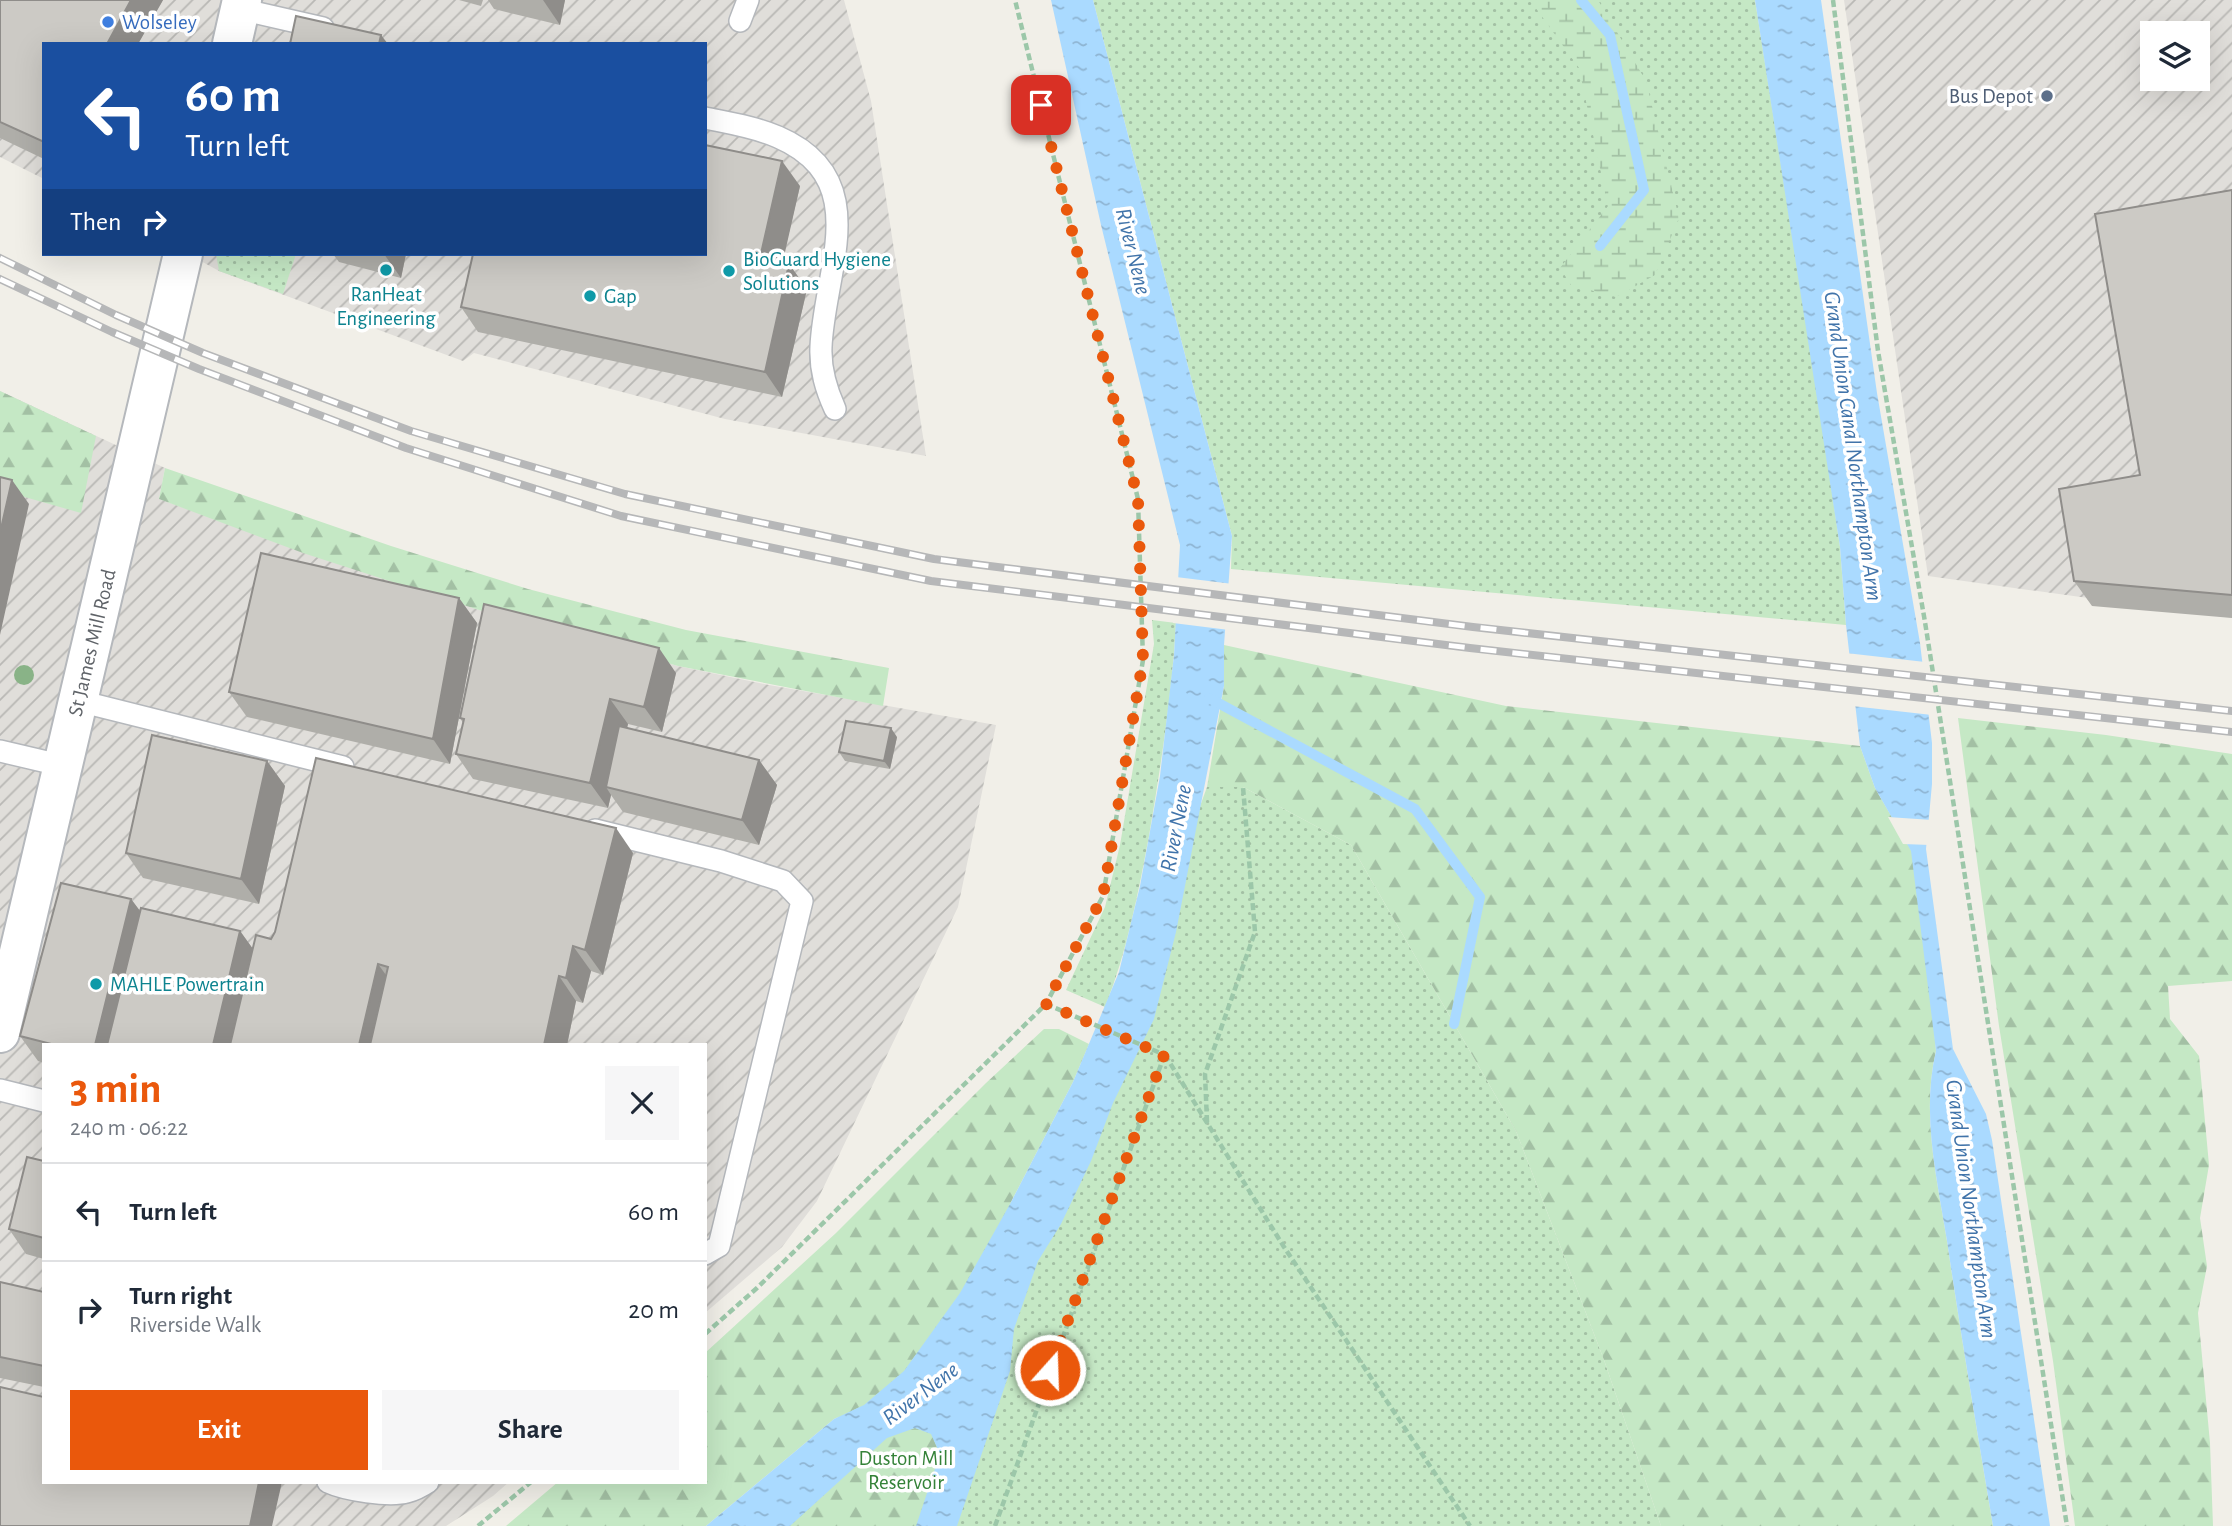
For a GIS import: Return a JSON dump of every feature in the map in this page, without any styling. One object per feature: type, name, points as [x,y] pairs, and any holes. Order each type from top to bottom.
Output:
[{"type":"street","name":"St James Mill Road","points":[[0,1033],[183,256]]},
{"type":"lane","points":[[740,21],[748,0]]},
{"type":"lane","points":[[238,18],[340,32]]},
{"type":"lane","points":[[707,118],[755,129],[780,138],[821,165],[832,189],[838,229],[821,347],[823,383],[835,409]]},
{"type":"lane","points":[[79,701],[357,770]]},
{"type":"lane","points":[[0,751],[64,766]]},
{"type":"lane","points":[[573,824],[721,861],[783,881],[802,901],[719,1246],[707,1253]]},
{"type":"lane","points":[[0,1090],[42,1100]]},
{"type":"lane","points":[[335,1484],[381,1493],[405,1493],[424,1484]]},
{"type":"path","points":[[707,1332],[757,1289],[1046,1004],[1103,896],[1143,660],[1138,499],[1015,0]]},
{"type":"path","points":[[1833,0],[1878,351],[1927,635],[2067,1526]]},
{"type":"path","points":[[1207,1123],[1205,1074],[1255,932],[1243,787]]},
{"type":"path","points":[[1046,1004],[1164,1055],[1284,1248],[1470,1526]]},
{"type":"path","points":[[995,1526],[1164,1055]]},
{"type":"path","points":[[478,1526],[529,1484]]},
{"type":"shaded area","points":[[0,0],[844,0],[871,101],[926,456],[725,419],[474,353],[463,361],[219,271],[192,256],[707,256],[707,42],[42,42],[42,178],[0,157]]},
{"type":"shaded area","points":[[1844,0],[2232,0],[2232,618],[1928,576]]},
{"type":"shaded area","points":[[0,391],[165,468],[159,499],[479,610],[678,666],[996,725],[958,907],[817,1201],[782,1247],[707,1311],[707,1043],[42,1043],[42,1484],[507,1484],[446,1526],[0,1526]]},
{"type":"green space","points":[[1093,0],[1755,0],[1840,547],[1846,625],[1231,569],[1232,536]]},
{"type":"green space","points":[[1530,0],[1598,0],[1646,81],[1679,218],[1655,275],[1616,297],[1571,285],[1560,268],[1608,206],[1579,68]]},
{"type":"green space","points":[[216,256],[295,256],[283,294],[219,271]]},
{"type":"green space","points":[[0,391],[96,436],[81,513],[0,490]]},
{"type":"green space","points":[[165,468],[391,546],[528,589],[686,630],[889,668],[883,706],[678,666],[479,610],[303,553],[159,499]]},
{"type":"green space","points":[[1152,620],[1176,623],[1169,703],[1149,836],[1136,901],[1120,965],[1105,1007],[1066,990],[1105,907],[1120,845],[1154,644]]},
{"type":"green space","points":[[1224,645],[1506,706],[1860,746],[1875,788],[1919,864],[1936,1051],[1930,1098],[1932,1146],[1993,1526],[1661,1526],[1604,1360],[1516,1131],[1351,845],[1243,787],[1207,787],[1224,686]]},
{"type":"green space","points":[[1958,718],[2106,735],[2232,754],[2232,981],[2168,986],[2170,1019],[2199,1056],[2209,1165],[2200,1218],[2207,1266],[2198,1313],[2210,1443],[2213,1526],[2075,1526],[2053,1361],[1999,1026]]},
{"type":"green space","name":"Duston Mill Reservoir","points":[[1207,787],[1243,787],[1351,845],[1516,1131],[1604,1360],[1661,1526],[750,1526],[1093,1101]]},
{"type":"green space","points":[[1044,1029],[1059,1029],[1089,1044],[1073,1082],[1010,1204],[960,1293],[904,1371],[864,1405],[834,1419],[706,1526],[506,1526],[556,1484],[707,1484],[707,1351],[836,1233]]},
{"type":"green space","name":"Duston Mill Reservoir","points":[[915,1428],[931,1434],[940,1454],[916,1526],[790,1526],[887,1438]]},
{"type":"water","name":"River Nene","points":[[1051,0],[1093,0],[1232,536],[1224,645],[1224,686],[1176,932],[1154,1019],[1113,1103],[1091,1161],[1061,1224],[1038,1261],[1014,1329],[1010,1371],[957,1526],[916,1526],[940,1454],[931,1434],[915,1428],[887,1438],[790,1526],[706,1526],[834,1419],[864,1405],[904,1371],[960,1293],[1073,1082],[1119,972],[1140,886],[1160,776],[1174,655],[1180,545],[1101,225]]},
{"type":"water","points":[[1755,0],[1821,0],[1877,393],[1920,643],[1932,743],[1932,784],[1926,849],[1953,1049],[1986,1114],[1992,1140],[2050,1526],[1993,1526],[1932,1146],[1930,1098],[1936,1051],[1911,851],[1875,788],[1860,746],[1840,547]]},
{"type":"pier","points":[[1176,577],[1233,584],[1229,630],[1173,623]]},
{"type":"pier","points":[[1846,653],[1925,662],[1932,715],[1852,706]]},
{"type":"pier","points":[[1888,817],[1932,820],[1930,845],[1903,844]]},
{"type":"building","points":[[0,0],[131,0],[108,42],[42,42],[42,141],[0,122]]},
{"type":"building","points":[[296,16],[381,35],[379,42],[290,42]]},
{"type":"building","points":[[707,145],[782,161],[760,258],[789,264],[765,372],[461,307],[473,256],[707,256]]},
{"type":"building","points":[[2232,190],[2232,595],[2074,581],[2059,489],[2140,475],[2095,214]]},
{"type":"building","points":[[0,477],[12,480],[0,533]]},
{"type":"building","points":[[261,553],[459,598],[433,739],[229,692]]},
{"type":"building","points":[[484,604],[659,648],[644,707],[610,699],[590,783],[456,754],[464,719],[460,718]]},
{"type":"building","points":[[846,721],[891,728],[884,761],[839,752]]},
{"type":"building","points":[[619,726],[759,760],[742,820],[606,787]]},
{"type":"building","points":[[152,735],[267,761],[241,879],[126,853]]},
{"type":"building","points":[[316,758],[616,828],[585,950],[573,946],[566,978],[559,976],[544,1043],[370,1043],[388,967],[378,964],[359,1043],[230,1043],[256,935],[271,939],[275,932]]},
{"type":"building","points":[[61,883],[131,899],[95,1043],[47,1043],[20,1036]]},
{"type":"building","points":[[141,908],[240,931],[213,1043],[107,1043]]},
{"type":"building","points":[[27,1157],[42,1161],[42,1237],[9,1229]]},
{"type":"building","points":[[0,1282],[42,1292],[42,1366],[0,1357]]},
{"type":"building","points":[[0,1387],[42,1397],[42,1484],[259,1484],[250,1526],[0,1526]]},
{"type":"waterway","points":[[1581,0],[1610,35],[1644,190],[1600,246]]},
{"type":"waterway","points":[[1209,698],[1415,809],[1480,897],[1454,1024]]},
{"type":"railway","points":[[0,258],[116,315],[203,353],[411,431],[625,494],[934,559],[1473,627],[2232,711]]},
{"type":"railway","points":[[0,279],[112,332],[199,369],[406,448],[621,516],[931,581],[1470,648],[2232,732]]},
{"type":"place","name":"Wolseley","points":[[108,22]]},
{"type":"place","name":"Bus Depot","points":[[2047,96]]},
{"type":"place","name":"RanHeat Engineering","points":[[386,270]]},
{"type":"place","name":"BioGuard Hygiene Solutions","points":[[729,271]]},
{"type":"place","name":"Gap","points":[[590,296]]},
{"type":"place","name":"MAHLE Powertrain","points":[[96,984]]},
{"type":"route","points":[[1041,105],[1138,499],[1143,660],[1103,896],[1046,1004],[1164,1055],[1050,1370]]},
{"type":"water label","name":"Grand Union Canal Northampton Arm","points":[[1854,446]]},
{"type":"water label","name":"Grand Union Northampton Arm","points":[[1972,1209]]}]
